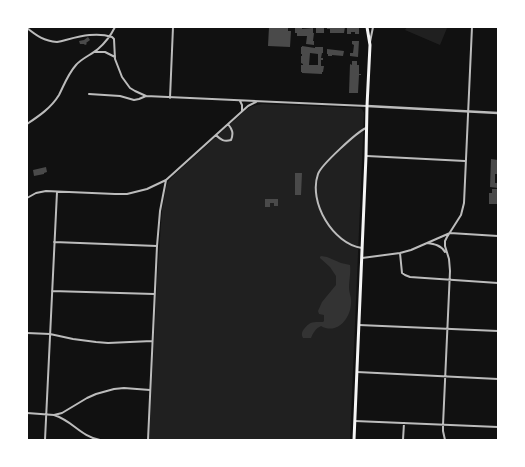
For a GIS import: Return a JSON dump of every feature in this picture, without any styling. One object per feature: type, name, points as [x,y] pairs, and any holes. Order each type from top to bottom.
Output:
[{"type":"main road","points":[[354,440],[370,45],[368,27]]},
{"type":"street","points":[[27,124],[50,107],[58,97],[75,65],[98,49],[110,36],[115,27]]},
{"type":"street","points":[[170,98],[173,27]]},
{"type":"street","points":[[370,45],[373,27]]},
{"type":"street","points":[[445,440],[443,425],[450,266],[445,244],[447,237],[457,222],[463,207],[472,27]]},
{"type":"street","points":[[27,28],[42,39],[52,42],[91,34],[101,34],[112,37],[114,39],[115,57],[122,77],[135,92],[146,96],[498,113]]},
{"type":"street","points":[[94,52],[105,52],[115,57]]},
{"type":"street","points":[[90,94],[120,96],[134,100],[139,100],[146,96]]},
{"type":"street","points":[[240,101],[242,111]]},
{"type":"street","points":[[27,198],[36,193],[46,191],[127,194],[147,189],[166,180],[242,111],[256,102]]},
{"type":"street","points":[[216,134],[223,141],[230,140],[233,133],[228,124]]},
{"type":"street","points":[[362,248],[347,242],[335,234],[331,229],[318,203],[316,185],[318,175],[323,166],[367,127]]},
{"type":"street","points":[[366,156],[465,161]]},
{"type":"street","points":[[148,440],[157,246],[160,211],[166,180]]},
{"type":"street","points":[[45,440],[57,192]]},
{"type":"street","points":[[362,258],[411,250],[450,233],[498,236]]},
{"type":"street","points":[[54,242],[157,246]]},
{"type":"street","points":[[426,243],[438,245],[444,249],[448,255]]},
{"type":"street","points":[[400,253],[402,273],[410,277],[498,283]]},
{"type":"street","points":[[52,291],[154,294]]},
{"type":"street","points":[[359,325],[498,331]]},
{"type":"street","points":[[27,333],[50,334],[73,339],[108,343],[152,342]]},
{"type":"street","points":[[357,372],[498,379]]},
{"type":"street","points":[[54,415],[62,413],[87,398],[105,391],[124,388],[150,390]]},
{"type":"street","points":[[27,413],[54,415],[70,422],[87,436],[100,440]]},
{"type":"street","points":[[354,420],[498,427]]},
{"type":"street","points":[[403,440],[404,423]]},
{"type":"shaded area","points":[[407,27],[447,28],[440,45],[405,30]]},
{"type":"shaded area","points":[[262,104],[360,108],[364,113],[350,440],[149,440],[157,280],[162,210],[166,187],[173,176],[247,109]]},
{"type":"shaded area","points":[[321,256],[350,265],[350,310],[342,324],[337,327],[327,328],[321,326],[315,331],[311,338],[303,338],[302,332],[308,325],[312,322],[324,321],[324,315],[319,314],[318,311],[322,302],[336,285],[336,276],[330,267],[320,258]]},
{"type":"building","points":[[269,27],[288,27],[288,31],[291,31],[290,47],[268,46]]},
{"type":"building","points":[[302,27],[302,29],[313,28],[314,45],[306,44],[307,36],[297,36],[297,33],[295,33],[295,28]]},
{"type":"building","points":[[327,27],[345,27],[344,33],[330,33],[330,29],[327,29]]},
{"type":"building","points":[[347,27],[359,27],[359,34],[351,32],[351,34],[347,34]]},
{"type":"building","points":[[316,28],[324,28],[324,33],[316,33]]},
{"type":"building","points":[[88,37],[90,40],[86,43],[87,44],[80,44],[79,41]]},
{"type":"building","points":[[352,41],[359,41],[358,57],[350,56],[350,53],[353,53],[354,45],[352,44]]},
{"type":"building","points":[[302,47],[323,47],[321,58],[323,58],[323,60],[321,60],[321,66],[324,66],[322,74],[301,72],[301,65],[303,65],[301,63]],"holes":[[[310,53],[318,54],[318,65],[309,65]]]},
{"type":"building","points":[[327,49],[344,51],[343,56],[328,56]]},
{"type":"building","points":[[352,61],[357,61],[357,65],[359,65],[359,74],[361,74],[359,75],[358,93],[349,93],[350,64],[352,65]]},
{"type":"building","points":[[491,159],[498,160],[498,174],[495,174],[495,183],[498,183],[498,188],[490,187]]},
{"type":"building","points":[[46,167],[47,172],[34,176],[33,170]]},
{"type":"building","points":[[295,173],[302,173],[301,195],[295,195]]},
{"type":"building","points":[[492,189],[498,189],[498,204],[489,204],[489,193],[492,193]]},
{"type":"building","points":[[265,199],[278,199],[278,206],[274,206],[274,203],[270,203],[270,207],[265,207]]}]
